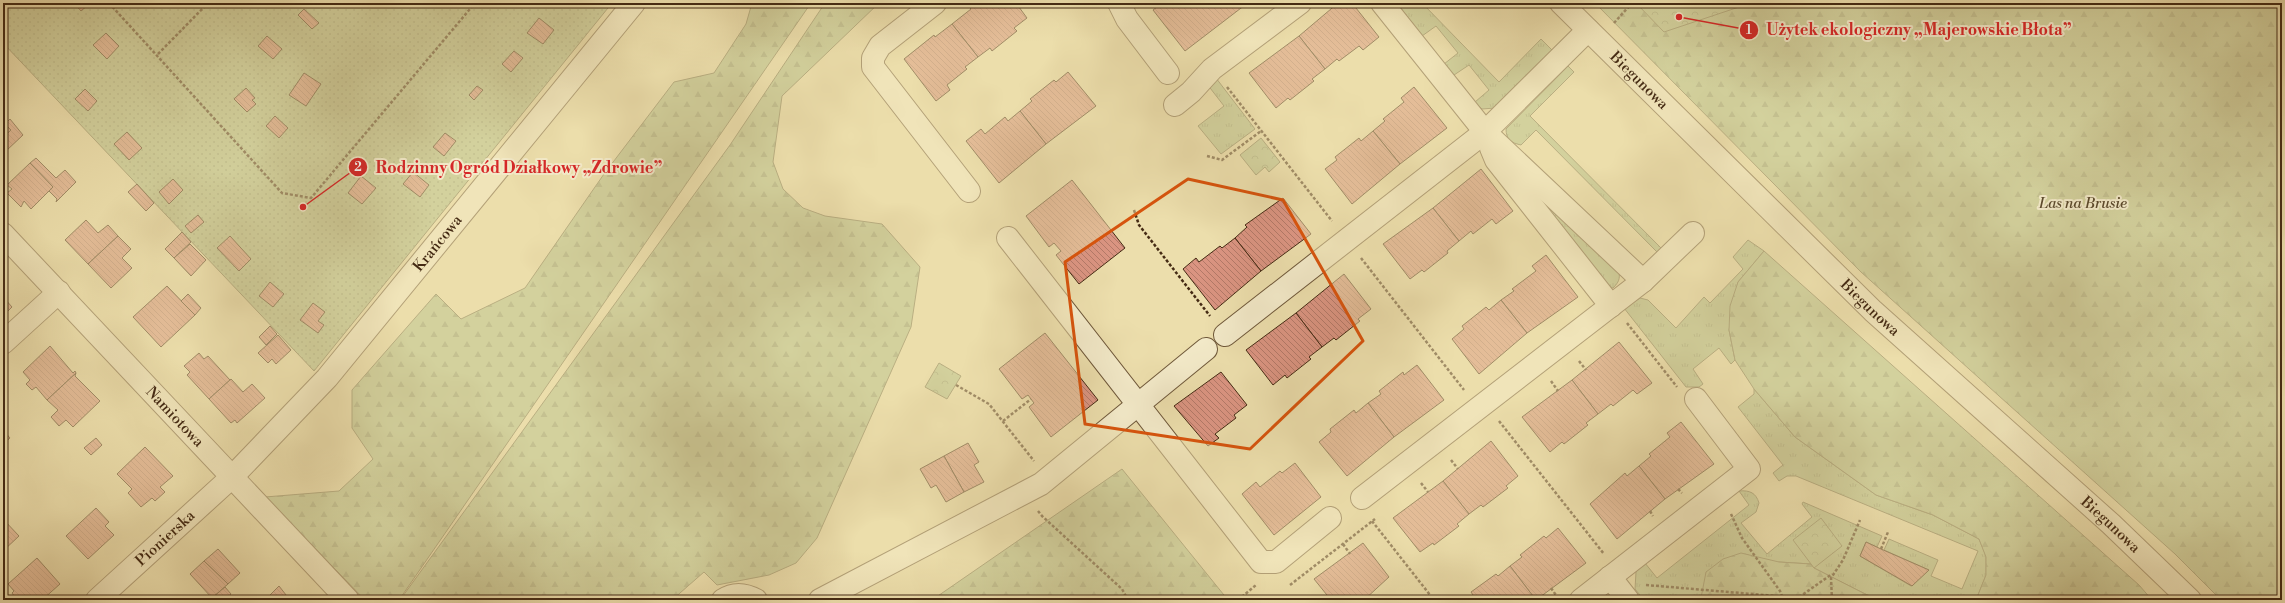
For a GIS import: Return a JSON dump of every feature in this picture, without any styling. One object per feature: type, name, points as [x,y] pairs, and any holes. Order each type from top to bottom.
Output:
[{"type":"street","name":"Krańcowa","points":[[233,476],[294,414],[358,342],[634,3]]},
{"type":"street","points":[[935,3],[880,46],[873,58],[873,67],[969,192]]},
{"type":"street","points":[[1119,3],[1127,19],[1168,73]]},
{"type":"street","points":[[1175,105],[1192,92],[1212,69],[1300,3]]},
{"type":"street","points":[[1382,3],[1485,132],[1643,282]]},
{"type":"street","name":"Biegunowa","points":[[1561,3],[1873,311],[2106,519],[2190,600]]},
{"type":"street","points":[[1225,335],[1485,132],[1588,30]]},
{"type":"street","points":[[1485,132],[1496,160],[1611,306]]},
{"type":"street","points":[[1362,498],[1643,282],[1693,233]]},
{"type":"street","name":"Namiotowa","points":[[3,234],[233,476],[348,600]]},
{"type":"street","points":[[1008,238],[1140,404],[1261,562],[1276,562],[1330,518]]},
{"type":"street","points":[[3,343],[59,292]]},
{"type":"street","points":[[820,600],[1048,479],[1206,349]]},
{"type":"street","points":[[1581,600],[1614,577],[1749,469],[1696,399]]},
{"type":"street","name":"Pionierska","points":[[97,600],[233,476]]},
{"type":"street","points":[[1614,577],[1628,600]]},
{"type":"street","points":[[723,600],[736,594],[746,594],[756,600]]},
{"type":"path","points":[[109,3],[158,54],[282,193],[311,198],[475,3]]},
{"type":"path","points":[[158,54],[208,3]]},
{"type":"path","points":[[1212,69],[1471,399],[1499,421],[1614,577],[1776,596],[1784,600]]},
{"type":"path","points":[[1207,156],[1222,160],[1261,131]]},
{"type":"path","points":[[1134,210],[1139,226],[1225,335]]},
{"type":"path","points":[[1620,326],[1626,322],[1685,397],[1696,399]]},
{"type":"path","points":[[1572,364],[1584,355]]},
{"type":"path","points":[[1578,359],[1586,370]]},
{"type":"path","points":[[1545,385],[1556,377]]},
{"type":"path","points":[[1550,381],[1558,391]]},
{"type":"path","points":[[956,385],[989,404],[1048,479]]},
{"type":"path","points":[[1003,421],[1031,399]]},
{"type":"path","points":[[1493,426],[1505,417]]},
{"type":"path","points":[[1445,464],[1457,455]]},
{"type":"path","points":[[1450,460],[1458,469]]},
{"type":"path","points":[[1414,488],[1427,478]]},
{"type":"path","points":[[1421,483],[1428,492]]},
{"type":"path","points":[[1027,491],[1042,516],[1122,590],[1128,600]]},
{"type":"path","points":[[1717,494],[1733,517],[1742,538],[1780,591],[1784,600]]},
{"type":"path","points":[[1290,585],[1378,517]]},
{"type":"path","points":[[1832,600],[1831,578],[1843,560],[1860,520]]},
{"type":"path","points":[[1372,521],[1434,600]]},
{"type":"path","points":[[1881,549],[1888,532]]},
{"type":"path","points":[[1342,544],[1350,554]]},
{"type":"path","points":[[1795,600],[1833,574]]},
{"type":"path","points":[[1551,588],[1560,600]]},
{"type":"highlighted area","points":[[1188,179],[1283,200],[1363,341],[1250,449],[1085,424],[1065,262]]},
{"type":"green space","points":[[3,3],[612,3],[314,371],[3,43]]},
{"type":"green space","points":[[752,3],[811,3],[399,600],[365,600],[265,497],[339,491],[373,459],[352,428],[352,390],[436,294],[461,319],[525,288],[604,174],[674,82],[714,73],[746,24]]},
{"type":"green space","points":[[825,3],[879,3],[782,96],[773,162],[783,189],[803,208],[825,216],[882,224],[920,267],[911,327],[817,538],[796,563],[769,575],[717,585],[704,572],[672,600],[400,600],[730,145]]},
{"type":"green space","points":[[1397,3],[1422,3],[1499,82],[1541,39],[1553,51],[1495,108],[1482,109],[1475,102],[1489,90],[1469,65],[1454,75],[1444,64],[1458,53],[1436,26],[1422,36]]},
{"type":"green space","name":"Las na Brusie","points":[[1595,3],[2282,3],[2282,600],[2221,600],[2175,554],[1861,272]]},
{"type":"green space","points":[[1636,3],[1751,3],[1664,32]]},
{"type":"green space","points":[[1568,66],[1574,72],[1530,116],[1661,248],[1657,252],[1536,130],[1521,145],[1512,142],[1508,138],[1506,129]]},
{"type":"green space","points":[[1216,78],[1255,129],[1221,154],[1198,126],[1224,106],[1207,84]]},
{"type":"green space","points":[[1261,138],[1280,162],[1269,172],[1265,167],[1256,175],[1240,155]]},
{"type":"green space","points":[[1508,165],[1619,271],[1619,280],[1613,288],[1608,287]]},
{"type":"green space","points":[[1748,240],[1764,251],[1738,282],[1729,330],[1735,360],[1731,364],[1719,348],[1693,369],[1703,384],[1699,387],[1686,387],[1624,308],[1640,298],[1648,300],[1676,328],[1704,297],[1710,303],[1743,269],[1733,257]]},
{"type":"green space","points":[[1764,251],[2139,585],[2152,600],[1976,600],[1986,575],[1986,557],[1979,539],[1933,515],[1876,495],[1795,437],[1754,389],[1735,360],[1729,330],[1730,306],[1738,282]]},
{"type":"green space","points":[[939,363],[961,376],[947,399],[925,387]]},
{"type":"green space","points":[[1754,389],[1795,437],[1876,495],[1933,515],[1979,539],[1986,556],[1986,575],[1976,600],[1877,600],[1814,568],[1811,564],[1779,562],[1701,597],[1705,600],[1644,600],[1635,589],[1636,572],[1645,563],[1657,578],[1749,505],[1739,491],[1752,493],[1759,503],[1756,512],[1741,523],[1767,554],[1812,517],[1802,504],[1803,502],[1882,536],[1877,547],[1866,542],[1860,556],[1911,586],[1929,570],[1884,550],[1889,539],[1938,560],[1931,576],[1962,589],[1978,551],[1796,476],[1787,476],[1779,481],[1773,473],[1783,465],[1738,407],[1754,394]]},
{"type":"green space","points":[[1122,469],[1228,600],[932,600]]},
{"type":"green space","points":[[1821,518],[1842,546],[1814,568],[1793,540]]},
{"type":"green space","points":[[1741,553],[1779,562],[1811,564],[1814,568],[1877,600],[1705,600],[1701,598],[1706,572],[1723,559]]},
{"type":"building","points":[[74,3],[86,3],[88,5],[81,11]]},
{"type":"building","points":[[975,3],[1016,3],[1027,18],[1014,28],[1017,31],[992,51],[990,48],[978,57],[952,24],[971,9],[969,7]]},
{"type":"building","points":[[1154,3],[1244,3],[1245,5],[1185,51],[1153,10],[1157,7]]},
{"type":"building","points":[[1338,3],[1352,3],[1379,37],[1363,50],[1359,46],[1339,61],[1337,59],[1325,69],[1299,36]]},
{"type":"building","points":[[304,9],[319,23],[312,29],[298,15]]},
{"type":"building","points":[[539,18],[554,30],[543,44],[527,33]]},
{"type":"building","points":[[952,24],[978,57],[965,67],[967,69],[947,85],[950,90],[936,101],[904,59],[934,35],[935,37]]},
{"type":"building","points":[[106,33],[119,46],[107,59],[93,45]]},
{"type":"building","points":[[267,36],[282,49],[273,59],[258,46]]},
{"type":"building","points":[[1299,36],[1325,69],[1312,79],[1314,81],[1290,100],[1288,98],[1276,108],[1249,73]]},
{"type":"building","points":[[514,51],[523,58],[511,72],[502,64]]},
{"type":"building","points":[[1068,72],[1096,106],[1046,144],[1020,111],[1032,101],[1030,99],[1054,80],[1056,82]]},
{"type":"building","points":[[304,73],[321,84],[306,106],[289,95]]},
{"type":"building","points":[[477,86],[483,90],[474,100],[469,95]]},
{"type":"building","points":[[1414,87],[1447,128],[1400,164],[1373,131],[1385,121],[1383,119],[1404,102],[1401,98]]},
{"type":"building","points":[[246,88],[255,98],[252,100],[256,104],[247,112],[234,99]]},
{"type":"building","points":[[85,89],[97,101],[88,111],[75,99]]},
{"type":"building","points":[[1020,111],[1046,144],[999,183],[966,141],[981,129],[985,134],[1005,117],[1008,121]]},
{"type":"building","points":[[275,116],[288,128],[279,138],[266,126]]},
{"type":"building","points":[[10,119],[23,135],[6,151],[3,148],[3,137],[11,130],[5,124]]},
{"type":"building","points":[[3,122],[11,130],[3,137]]},
{"type":"building","points":[[1373,131],[1400,164],[1352,204],[1325,169],[1337,160],[1335,157],[1359,138],[1361,141]]},
{"type":"building","points":[[127,132],[142,148],[129,160],[114,144]]},
{"type":"building","points":[[445,133],[456,141],[444,156],[433,147]]},
{"type":"building","points":[[36,158],[56,178],[65,170],[76,182],[56,202],[57,199],[49,191],[53,187],[30,163]]},
{"type":"building","points":[[30,163],[53,187],[31,209],[24,201],[21,207],[7,193],[12,189],[7,185]]},
{"type":"building","points":[[1481,169],[1513,211],[1496,224],[1492,219],[1473,234],[1471,231],[1459,241],[1433,208]]},
{"type":"building","points":[[413,172],[429,185],[420,197],[403,184]]},
{"type":"building","points":[[361,176],[376,188],[362,204],[348,193]]},
{"type":"building","points":[[173,179],[183,190],[169,204],[159,192]]},
{"type":"building","points":[[1072,180],[1125,248],[1079,284],[1056,255],[1061,251],[1054,243],[1049,247],[1026,216]]},
{"type":"building","points":[[137,184],[154,203],[146,211],[128,192]]},
{"type":"building","points":[[1283,198],[1311,234],[1261,271],[1235,238],[1247,227],[1245,225]]},
{"type":"building","points":[[1433,208],[1459,241],[1447,251],[1448,253],[1424,272],[1422,270],[1410,279],[1383,244]]},
{"type":"building","points":[[198,215],[204,222],[191,233],[185,226]]},
{"type":"building","points":[[86,220],[98,233],[108,225],[118,236],[88,264],[65,240]]},
{"type":"building","points":[[182,232],[191,242],[174,258],[165,249]]},
{"type":"building","points":[[118,236],[131,249],[122,258],[132,268],[111,288],[88,264]]},
{"type":"building","points":[[230,236],[251,259],[239,271],[217,248]]},
{"type":"building","points":[[1235,238],[1261,271],[1215,310],[1183,269],[1196,258],[1199,262],[1220,246],[1222,248]]},
{"type":"building","points":[[190,244],[206,260],[191,276],[174,258]]},
{"type":"building","points":[[1546,255],[1578,297],[1527,333],[1501,300],[1514,291],[1512,289],[1536,271],[1532,266]]},
{"type":"building","points":[[1344,274],[1371,309],[1358,319],[1360,321],[1336,340],[1334,338],[1322,347],[1296,313]]},
{"type":"building","points":[[270,282],[284,294],[273,307],[259,296]]},
{"type":"building","points":[[167,286],[195,315],[161,347],[133,317]]},
{"type":"building","points":[[188,294],[201,308],[195,315],[181,301]]},
{"type":"building","points":[[4,298],[12,307],[3,316],[3,299]]},
{"type":"building","points":[[1501,300],[1527,333],[1479,374],[1452,339],[1464,329],[1462,326],[1486,307],[1489,310]]},
{"type":"building","points":[[313,303],[325,312],[318,321],[324,325],[318,333],[300,320]]},
{"type":"building","points":[[1296,313],[1322,347],[1309,357],[1311,359],[1287,378],[1285,375],[1273,385],[1246,350]]},
{"type":"building","points":[[270,326],[277,334],[266,345],[259,337]]},
{"type":"building","points":[[1045,333],[1098,400],[1051,437],[1029,407],[1034,403],[1028,395],[1022,399],[999,369]]},
{"type":"building","points":[[278,335],[291,350],[276,364],[272,359],[268,363],[258,353]]},
{"type":"building","points":[[1619,342],[1652,383],[1637,394],[1633,390],[1613,406],[1611,404],[1598,414],[1572,380]]},
{"type":"building","points":[[50,346],[73,373],[75,371],[76,373],[47,400],[36,387],[32,390],[26,384],[30,380],[23,372]]},
{"type":"building","points":[[199,353],[204,359],[208,356],[230,380],[209,399],[187,375],[190,372],[184,366]]},
{"type":"building","points":[[1417,365],[1444,400],[1394,437],[1368,403],[1381,394],[1379,391],[1403,372],[1404,375]]},
{"type":"building","points":[[1221,372],[1247,405],[1234,415],[1236,418],[1215,434],[1219,438],[1208,446],[1174,406]]},
{"type":"building","points":[[76,373],[75,376],[100,401],[73,427],[66,420],[59,426],[51,417],[58,410],[47,400]]},
{"type":"building","points":[[231,379],[243,392],[252,384],[265,398],[237,423],[235,420],[231,423],[209,399]]},
{"type":"building","points":[[1572,380],[1598,414],[1586,423],[1588,425],[1564,444],[1562,442],[1550,452],[1522,417]]},
{"type":"building","points":[[1368,403],[1394,437],[1347,476],[1319,442],[1331,432],[1330,429],[1354,410],[1356,413]]},
{"type":"building","points":[[1681,422],[1714,464],[1665,499],[1639,466],[1651,456],[1649,454],[1670,437],[1667,433]]},
{"type":"building","points":[[3,430],[10,438],[3,444]]},
{"type":"building","points":[[96,438],[102,445],[91,455],[84,448]]},
{"type":"building","points":[[1491,441],[1518,476],[1506,486],[1508,488],[1483,507],[1481,505],[1469,514],[1443,481]]},
{"type":"building","points":[[968,443],[979,462],[974,465],[984,482],[964,492],[944,456]]},
{"type":"building","points":[[145,447],[173,476],[160,487],[165,492],[155,501],[152,498],[141,507],[128,493],[132,489],[117,474]]},
{"type":"building","points":[[944,456],[964,492],[946,502],[936,485],[931,488],[920,469]]},
{"type":"building","points":[[1295,463],[1321,497],[1274,535],[1242,494],[1256,482],[1260,487],[1280,471],[1282,473]]},
{"type":"building","points":[[1639,466],[1665,499],[1617,539],[1590,504],[1625,473],[1627,476]]},
{"type":"building","points":[[1443,481],[1469,514],[1457,524],[1459,526],[1434,545],[1433,543],[1420,552],[1393,518]]},
{"type":"building","points":[[96,508],[109,522],[105,526],[114,535],[88,559],[66,536]]},
{"type":"building","points":[[3,519],[19,536],[3,551]]},
{"type":"building","points":[[1558,528],[1586,563],[1536,600],[1510,566],[1522,557],[1520,555],[1544,536],[1546,538]]},
{"type":"building","points":[[1866,542],[1929,570],[1912,586],[1860,556]]},
{"type":"building","points":[[1363,543],[1389,577],[1364,600],[1331,600],[1314,579]]},
{"type":"building","points":[[218,549],[240,573],[228,584],[204,561]]},
{"type":"building","points":[[37,558],[60,584],[42,600],[17,600],[12,593],[14,591],[8,584]]},
{"type":"building","points":[[204,561],[228,584],[212,598],[190,574]]},
{"type":"building","points":[[1510,566],[1536,600],[1467,600],[1473,595],[1471,592],[1496,574],[1498,576]]},
{"type":"building","points":[[279,586],[290,600],[265,600]]},
{"type":"building","points":[[225,587],[231,594],[224,600],[213,600],[212,598]]},
{"type":"place","name":"Użytek ekologiczny „Majerowskie Błota”","points":[[1679,17]]},
{"type":"place","name":"Rodzinny Ogród Działkowy „Zdrowie”","points":[[303,207]]}]
